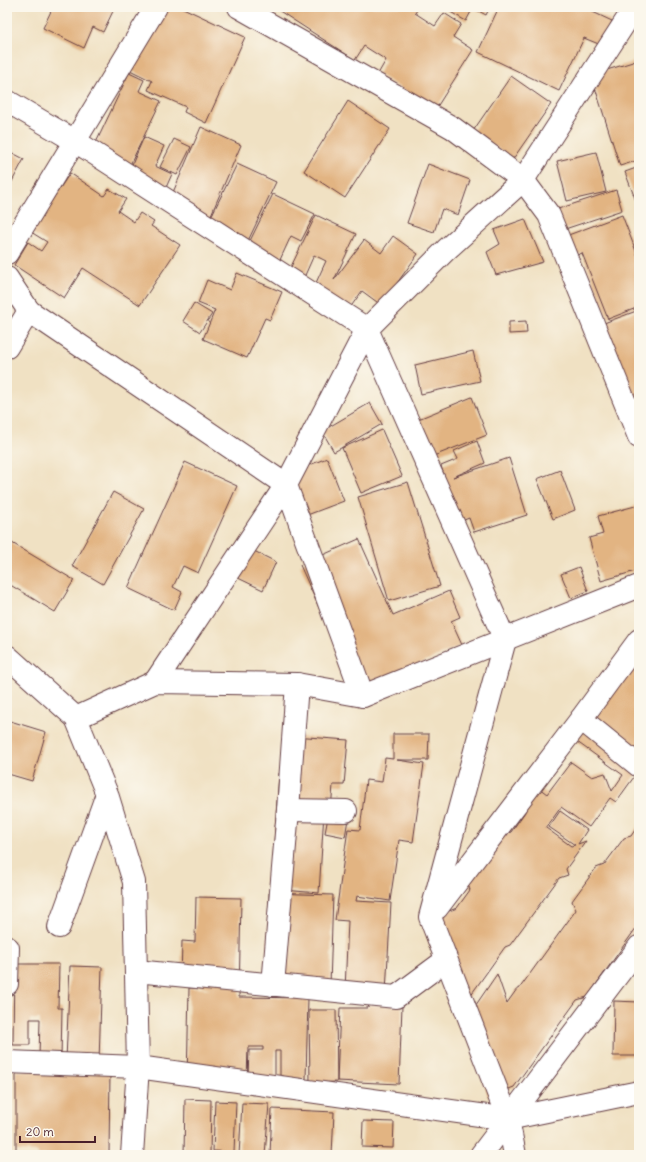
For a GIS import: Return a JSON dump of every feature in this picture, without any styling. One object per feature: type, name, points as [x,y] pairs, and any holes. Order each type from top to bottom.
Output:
[{"type":"street","points":[[7,253],[156,7]]},
{"type":"street","points":[[239,7],[453,128],[523,180],[549,215],[639,438]]},
{"type":"street","points":[[155,682],[286,485],[367,329],[446,250],[523,180],[635,7]]},
{"type":"street","points":[[7,101],[75,141],[367,329],[505,640],[430,917],[508,1119],[515,1155]]},
{"type":"street","points":[[7,278],[29,310],[286,485],[363,696]]},
{"type":"street","points":[[7,346],[29,310]]},
{"type":"street","points":[[76,718],[155,682],[297,684],[363,696],[639,586]]},
{"type":"street","points":[[430,917],[581,719],[639,640]]},
{"type":"street","points":[[7,656],[76,718],[107,794],[134,882],[138,1067],[132,1155]]},
{"type":"street","points":[[273,984],[297,684]]},
{"type":"street","points":[[581,719],[639,766]]},
{"type":"street","points":[[59,927],[107,794]]},
{"type":"street","points":[[288,810],[346,811]]},
{"type":"street","points":[[481,1155],[639,947]]},
{"type":"street","points":[[7,984],[8,948]]},
{"type":"street","points":[[136,971],[396,997],[446,960]]},
{"type":"street","points":[[7,1062],[138,1067],[508,1119],[639,1092]]},
{"type":"building","points":[[53,7],[115,7],[103,32],[93,27],[84,48],[43,28]]},
{"type":"building","points":[[159,7],[181,7],[245,37],[206,123],[184,112],[186,107],[148,90],[152,81],[130,70]]},
{"type":"building","points":[[280,7],[419,7],[415,13],[435,26],[444,13],[461,24],[453,37],[473,50],[435,110],[378,74],[386,60],[364,46],[355,60],[278,10]]},
{"type":"building","points":[[449,7],[490,7],[486,15],[473,8],[466,21],[447,10]]},
{"type":"building","points":[[499,7],[582,7],[612,21],[601,45],[584,38],[559,91],[478,52]]},
{"type":"building","points":[[639,60],[639,160],[620,166],[591,75]]},
{"type":"building","points":[[129,73],[144,80],[139,91],[161,101],[129,167],[93,149]]},
{"type":"building","points":[[511,76],[551,104],[513,159],[473,131]]},
{"type":"building","points":[[348,101],[390,129],[345,198],[304,171]]},
{"type":"building","points":[[201,127],[241,145],[208,222],[168,204]]},
{"type":"building","points":[[144,137],[164,146],[155,166],[172,174],[164,192],[127,176]]},
{"type":"building","points":[[174,139],[191,147],[177,175],[160,167]]},
{"type":"building","points":[[7,150],[24,159],[7,191]]},
{"type":"building","points":[[596,152],[606,192],[567,201],[557,161]]},
{"type":"building","points":[[237,164],[276,182],[246,245],[204,231]]},
{"type":"building","points":[[428,164],[470,180],[458,215],[442,209],[434,232],[407,223]]},
{"type":"building","points":[[639,167],[639,209],[625,172]]},
{"type":"building","points":[[70,173],[104,196],[109,189],[126,199],[118,211],[134,222],[140,213],[154,222],[151,226],[180,245],[140,305],[83,268],[64,298],[14,265],[28,242],[41,251],[47,242],[31,232]]},
{"type":"building","points":[[616,190],[622,210],[562,230],[555,210]]},
{"type":"building","points":[[273,194],[315,214],[301,241],[291,236],[279,262],[247,247]]},
{"type":"building","points":[[316,215],[356,234],[334,280],[364,240],[381,253],[393,236],[418,254],[381,305],[362,291],[347,312],[315,285],[326,261],[314,255],[302,282],[287,275]]},
{"type":"building","points":[[622,215],[639,259],[639,307],[608,319],[582,253],[571,258],[563,237]]},
{"type":"building","points":[[525,219],[543,262],[496,275],[487,252],[500,244],[494,230]]},
{"type":"building","points":[[237,273],[282,292],[270,320],[265,318],[247,358],[203,339],[215,310],[198,303],[207,280],[230,290]]},
{"type":"building","points":[[194,303],[212,314],[200,332],[183,321]]},
{"type":"building","points":[[639,310],[639,422],[604,323]]},
{"type":"building","points":[[526,321],[527,333],[509,334],[509,322]]},
{"type":"building","points":[[473,351],[480,381],[421,394],[415,365]]},
{"type":"building","points":[[472,397],[487,435],[431,457],[416,420]]},
{"type":"building","points":[[370,403],[382,424],[334,452],[322,431]]},
{"type":"building","points":[[382,430],[402,476],[361,493],[342,448]]},
{"type":"building","points":[[477,441],[485,463],[453,477],[509,458],[527,515],[474,532],[469,518],[459,522],[441,466],[458,459],[454,451]]},
{"type":"building","points":[[327,458],[344,501],[294,520],[292,472]]},
{"type":"building","points":[[185,462],[237,486],[198,573],[183,566],[173,587],[182,592],[174,610],[128,588]]},
{"type":"building","points":[[560,470],[575,510],[553,519],[537,479]]},
{"type":"building","points":[[408,482],[440,586],[389,601],[358,497]]},
{"type":"building","points":[[113,492],[144,509],[103,584],[72,566]]},
{"type":"building","points":[[639,505],[639,570],[601,581],[589,538],[603,534],[598,516]]},
{"type":"building","points":[[359,539],[393,615],[449,591],[460,617],[451,621],[462,645],[356,692],[300,565]]},
{"type":"building","points":[[7,540],[74,580],[55,612],[7,583]]},
{"type":"building","points":[[250,549],[276,562],[263,590],[236,577]]},
{"type":"building","points":[[579,567],[588,591],[571,598],[561,574]]},
{"type":"building","points":[[639,649],[639,770],[616,802],[610,798],[589,827],[561,807],[546,828],[571,846],[575,845],[549,827],[560,811],[587,830],[578,844],[586,841],[566,869],[568,875],[559,878],[510,945],[505,947],[470,996],[451,1003],[427,934],[441,914],[457,908],[470,890],[466,877],[494,838],[511,832],[525,812],[522,802],[535,785],[547,794],[571,762],[592,777],[605,773],[612,791],[623,775],[573,739]]},
{"type":"building","points":[[7,720],[46,732],[32,781],[8,774]]},
{"type":"building","points":[[393,734],[429,734],[428,760],[397,760],[424,764],[413,842],[399,840],[390,901],[357,896],[356,901],[391,903],[386,992],[345,990],[348,921],[335,920],[348,829],[360,830],[366,780],[382,782],[385,758],[393,759]]},
{"type":"building","points":[[294,736],[348,740],[344,785],[333,785],[331,810],[349,813],[345,837],[325,833],[329,812],[324,812],[319,893],[271,889],[285,857],[273,856],[279,773],[292,774]]},
{"type":"building","points":[[639,824],[639,924],[587,997],[577,1000],[514,1087],[488,1097],[467,1018],[497,974],[507,1003],[517,989],[519,989],[576,910],[572,901],[596,868],[604,865],[624,838],[631,836]]},
{"type":"building","points":[[269,893],[333,895],[330,985],[267,983]]},
{"type":"building","points":[[196,897],[241,898],[239,997],[308,998],[306,1079],[280,1079],[280,1051],[275,1051],[275,1078],[248,1077],[249,1050],[263,1050],[263,1047],[248,1047],[247,1079],[187,1082],[189,988],[214,989],[181,981],[182,941],[195,942]]},
{"type":"building","points":[[14,964],[59,964],[58,1008],[62,1008],[61,1059],[39,1058],[40,1019],[30,1019],[30,1045],[13,1045]]},
{"type":"building","points":[[70,966],[102,967],[99,1062],[66,1060]]},
{"type":"building","points":[[614,1001],[639,1002],[639,1056],[613,1056]]},
{"type":"building","points":[[369,1005],[402,1006],[399,1084],[337,1081],[340,1008],[368,1008]]},
{"type":"building","points":[[309,1010],[336,1010],[337,1082],[310,1083]]},
{"type":"building","points":[[16,1071],[110,1071],[109,1155],[38,1155],[38,1152],[16,1151]]},
{"type":"building","points":[[185,1099],[211,1100],[210,1155],[184,1155]]},
{"type":"building","points":[[215,1101],[236,1102],[234,1152],[213,1151]]},
{"type":"building","points":[[242,1103],[269,1104],[265,1155],[239,1155]]},
{"type":"building","points":[[272,1109],[334,1112],[332,1155],[270,1155]]},
{"type":"building","points":[[363,1121],[394,1122],[393,1148],[362,1147]]}]
